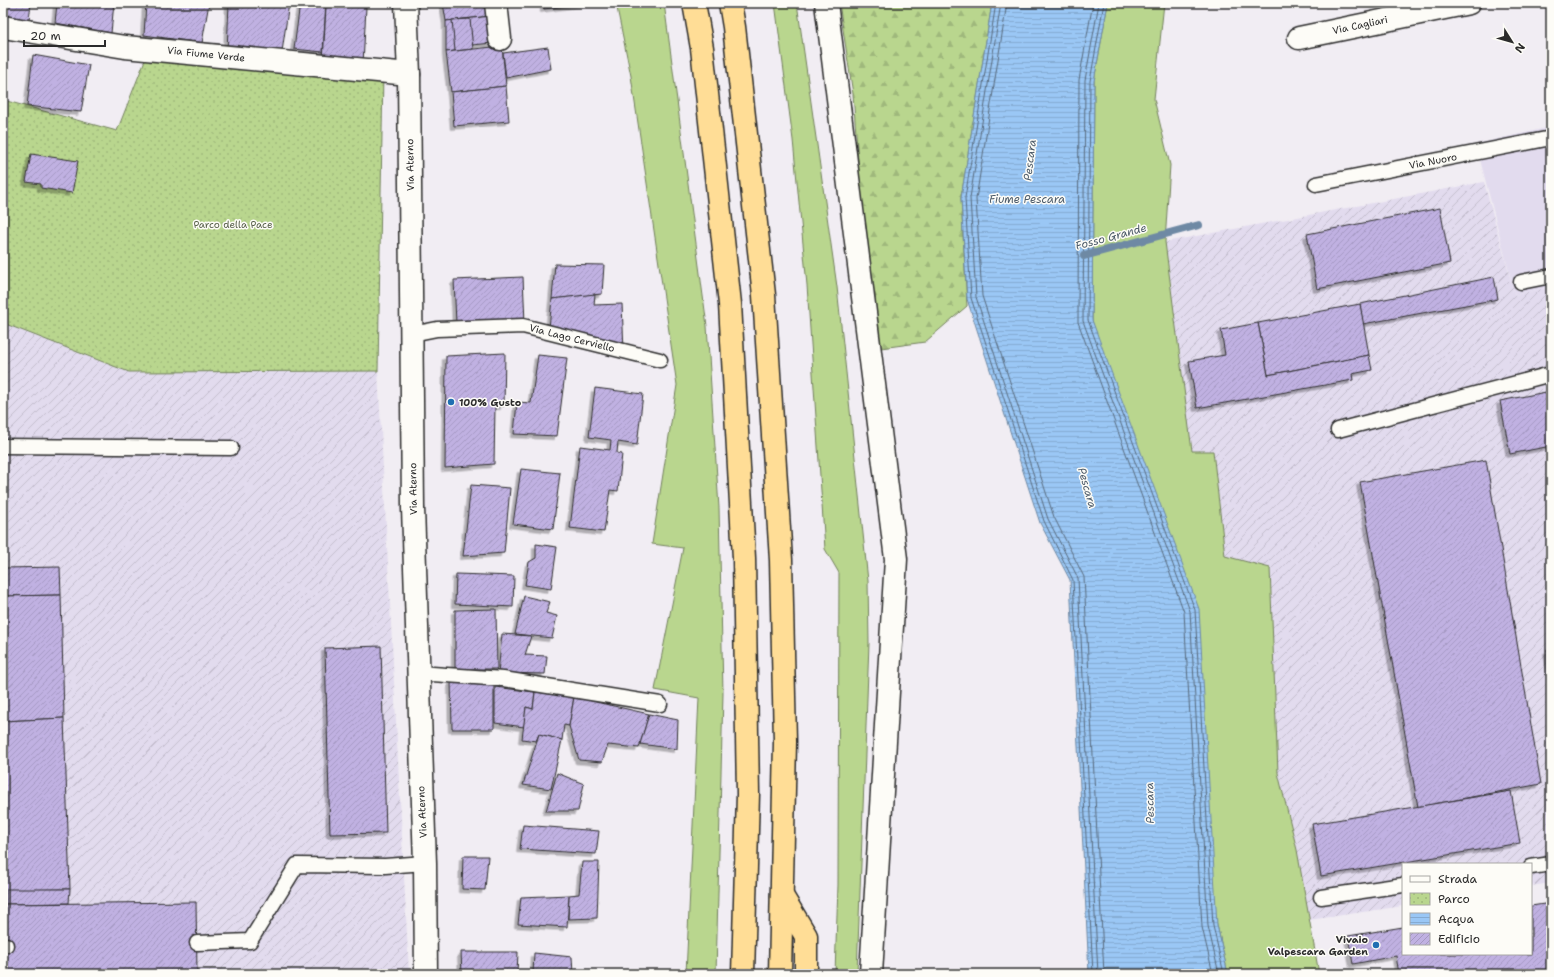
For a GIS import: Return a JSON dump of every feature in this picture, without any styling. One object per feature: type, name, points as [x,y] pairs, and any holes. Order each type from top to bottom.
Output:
[{"type":"highway","points":[[694,3],[702,48],[730,304],[744,558],[748,794],[743,974]]},
{"type":"highway","points":[[730,3],[764,295],[781,560],[785,742],[780,974]]},
{"type":"highway","points":[[782,896],[806,936],[806,974]]},
{"type":"street","name":"Via Aterno","points":[[406,3],[409,74],[413,508],[426,974]]},
{"type":"street","points":[[496,3],[500,39]]},
{"type":"street","points":[[826,3],[896,559],[871,974]]},
{"type":"street","name":"Via Cagliari","points":[[1299,38],[1468,3]]},
{"type":"street","name":"Via Fiume Verde","points":[[3,27],[125,47],[409,74]]},
{"type":"lane","name":"Via Nuoro","points":[[1316,184],[1551,138]]},
{"type":"lane","points":[[1521,282],[1551,276]]},
{"type":"lane","name":"Via Lago Cerviello","points":[[412,334],[438,329],[523,326],[660,360]]},
{"type":"lane","points":[[1338,430],[1551,374]]},
{"type":"lane","points":[[3,446],[231,448]]},
{"type":"lane","points":[[418,673],[503,679],[660,704]]},
{"type":"lane","points":[[197,943],[250,941],[297,864],[385,866],[424,863]]},
{"type":"lane","points":[[1532,867],[1551,864]]},
{"type":"lane","points":[[1320,897],[1402,885]]},
{"type":"shaded area","points":[[1551,127],[1551,287],[1515,295],[1476,144]]},
{"type":"shaded area","points":[[1484,182],[1515,295],[1551,287],[1551,883],[1532,886],[1532,863],[1402,863],[1402,906],[1309,920],[1297,850],[1278,773],[1270,568],[1225,556],[1213,451],[1192,451],[1165,242]]},
{"type":"shaded area","points":[[3,323],[129,372],[378,371],[409,974],[3,974]]},
{"type":"green space","points":[[616,3],[664,3],[707,326],[719,508],[723,693],[716,974],[686,974],[699,698],[655,690],[683,548],[652,544],[677,385],[631,76]]},
{"type":"green space","points":[[775,3],[797,3],[837,287],[868,581],[869,643],[857,974],[835,974],[838,885],[839,573],[825,549],[807,285],[793,140]]},
{"type":"green space","points":[[839,3],[992,3],[961,198],[967,306],[925,342],[881,348],[859,174],[853,94]]},
{"type":"green space","points":[[1108,3],[1164,3],[1154,99],[1170,165],[1165,242],[1192,451],[1213,451],[1225,556],[1270,568],[1278,773],[1297,850],[1319,974],[1228,974],[1217,925],[1092,320],[1094,81]]},
{"type":"green space","name":"Parco della Pace","points":[[147,55],[383,73],[378,371],[129,372],[3,323],[3,100],[117,131]]},
{"type":"water","name":"Fiume Pescara","points":[[992,3],[1108,3],[1094,81],[1092,320],[1199,609],[1217,925],[1228,974],[1089,974],[1070,580],[1040,523],[967,299],[961,198]]},
{"type":"building","points":[[3,3],[31,3],[29,20],[3,15]]},
{"type":"building","points":[[57,3],[114,3],[111,33],[55,23]]},
{"type":"building","points":[[146,3],[209,3],[202,43],[144,35]]},
{"type":"building","points":[[229,3],[289,3],[282,52],[227,51]]},
{"type":"building","points":[[300,3],[326,3],[323,52],[294,49]]},
{"type":"building","points":[[443,3],[489,3],[491,16],[446,21]]},
{"type":"building","points":[[544,3],[588,3],[544,9]]},
{"type":"building","points":[[326,6],[366,7],[363,64],[323,61]]},
{"type":"building","points":[[491,16],[493,43],[472,45],[473,49],[446,52],[446,21]]},
{"type":"building","points":[[470,19],[473,49],[455,51],[452,20]]},
{"type":"building","points":[[502,46],[506,86],[451,92],[446,52]]},
{"type":"building","points":[[548,47],[551,69],[506,78],[503,53]]},
{"type":"building","points":[[33,55],[89,65],[81,112],[27,106]]},
{"type":"building","points":[[3,60],[7,60],[4,87],[3,87]]},
{"type":"building","points":[[506,86],[509,121],[454,126],[451,92]]},
{"type":"building","points":[[31,154],[78,161],[72,193],[41,188],[41,184],[26,182]]},
{"type":"building","points":[[1440,208],[1450,263],[1317,289],[1307,234]]},
{"type":"building","points":[[555,264],[604,265],[602,294],[552,299]]},
{"type":"building","points":[[523,277],[525,323],[456,323],[454,280]]},
{"type":"building","points":[[1494,277],[1498,299],[1363,324],[1360,304]]},
{"type":"building","points":[[595,294],[594,305],[622,304],[624,351],[549,328],[552,299]]},
{"type":"building","points":[[1360,304],[1369,355],[1268,375],[1258,323]]},
{"type":"building","points":[[1258,323],[1268,375],[1369,355],[1372,370],[1352,374],[1353,380],[1197,408],[1189,361],[1225,355],[1221,330]]},
{"type":"building","points":[[505,353],[504,406],[495,406],[494,464],[445,468],[446,356]]},
{"type":"building","points":[[538,355],[567,358],[557,436],[514,434],[517,402],[531,403]]},
{"type":"building","points":[[595,388],[643,394],[637,445],[618,442],[617,453],[622,454],[618,491],[610,490],[604,532],[570,528],[580,446],[610,450],[611,440],[589,437]]},
{"type":"building","points":[[1551,391],[1551,446],[1510,454],[1500,401]]},
{"type":"building","points":[[1486,460],[1541,784],[1418,807],[1360,482]]},
{"type":"building","points":[[521,469],[560,473],[553,529],[513,524]]},
{"type":"building","points":[[471,485],[510,488],[504,553],[463,556]]},
{"type":"building","points":[[536,544],[557,547],[551,589],[525,585],[529,562],[536,558]]},
{"type":"building","points":[[60,567],[61,595],[3,596],[3,568]]},
{"type":"building","points":[[456,574],[514,576],[513,607],[455,604]]},
{"type":"building","points":[[61,595],[64,718],[3,721],[3,596]]},
{"type":"building","points":[[524,596],[550,602],[546,613],[557,616],[552,638],[515,634]]},
{"type":"building","points":[[496,609],[497,669],[455,669],[455,610]]},
{"type":"building","points":[[502,634],[531,636],[525,655],[547,656],[545,674],[498,673]]},
{"type":"building","points":[[381,646],[386,833],[330,834],[325,648]]},
{"type":"building","points":[[1547,650],[1551,650],[1551,672]]},
{"type":"building","points":[[451,681],[494,681],[494,729],[452,729]]},
{"type":"building","points":[[495,687],[535,692],[533,709],[526,707],[524,727],[495,723]]},
{"type":"building","points":[[535,692],[574,697],[569,726],[564,725],[562,740],[539,734],[536,741],[522,739],[526,707],[533,709]]},
{"type":"building","points":[[574,697],[649,714],[639,748],[608,745],[602,762],[579,760],[569,726]]},
{"type":"building","points":[[649,714],[678,720],[677,749],[640,744]]},
{"type":"building","points":[[64,718],[70,889],[3,890],[3,721]]},
{"type":"building","points":[[539,734],[562,740],[551,789],[523,785]]},
{"type":"building","points":[[557,773],[584,784],[578,811],[546,811]]},
{"type":"building","points":[[1511,791],[1520,843],[1321,876],[1312,824]]},
{"type":"building","points":[[523,825],[599,831],[596,854],[520,849]]},
{"type":"building","points":[[463,856],[488,856],[485,890],[462,889]]},
{"type":"building","points":[[582,862],[599,862],[597,918],[568,919],[569,895],[579,894]]},
{"type":"building","points":[[6,889],[70,889],[69,903],[6,904]]},
{"type":"building","points":[[569,895],[567,927],[518,924],[521,897]]},
{"type":"building","points":[[196,902],[197,974],[6,974],[6,904]]},
{"type":"building","name":"Vivaio Valpescara Garden","points":[[1551,903],[1551,974],[1399,974],[1396,956],[1353,964],[1348,936],[1402,927],[1402,955],[1532,955],[1532,906]]},
{"type":"building","points":[[461,952],[518,952],[517,974],[462,974]]},
{"type":"building","points":[[534,953],[572,957],[573,974],[533,974]]},
{"type":"waterway","name":"Fosso Grande","points":[[1084,256],[1199,225]]},
{"type":"place","name":"100% Gusto","points":[[451,402]]},
{"type":"place","name":"Vivaio Valpescara Garden","points":[[1376,945]]},
{"type":"water label","name":"Pescara","points":[[1030,160]]},
{"type":"water label","name":"Pescara","points":[[1087,488]]},
{"type":"water label","name":"Pescara","points":[[1150,803]]}]
